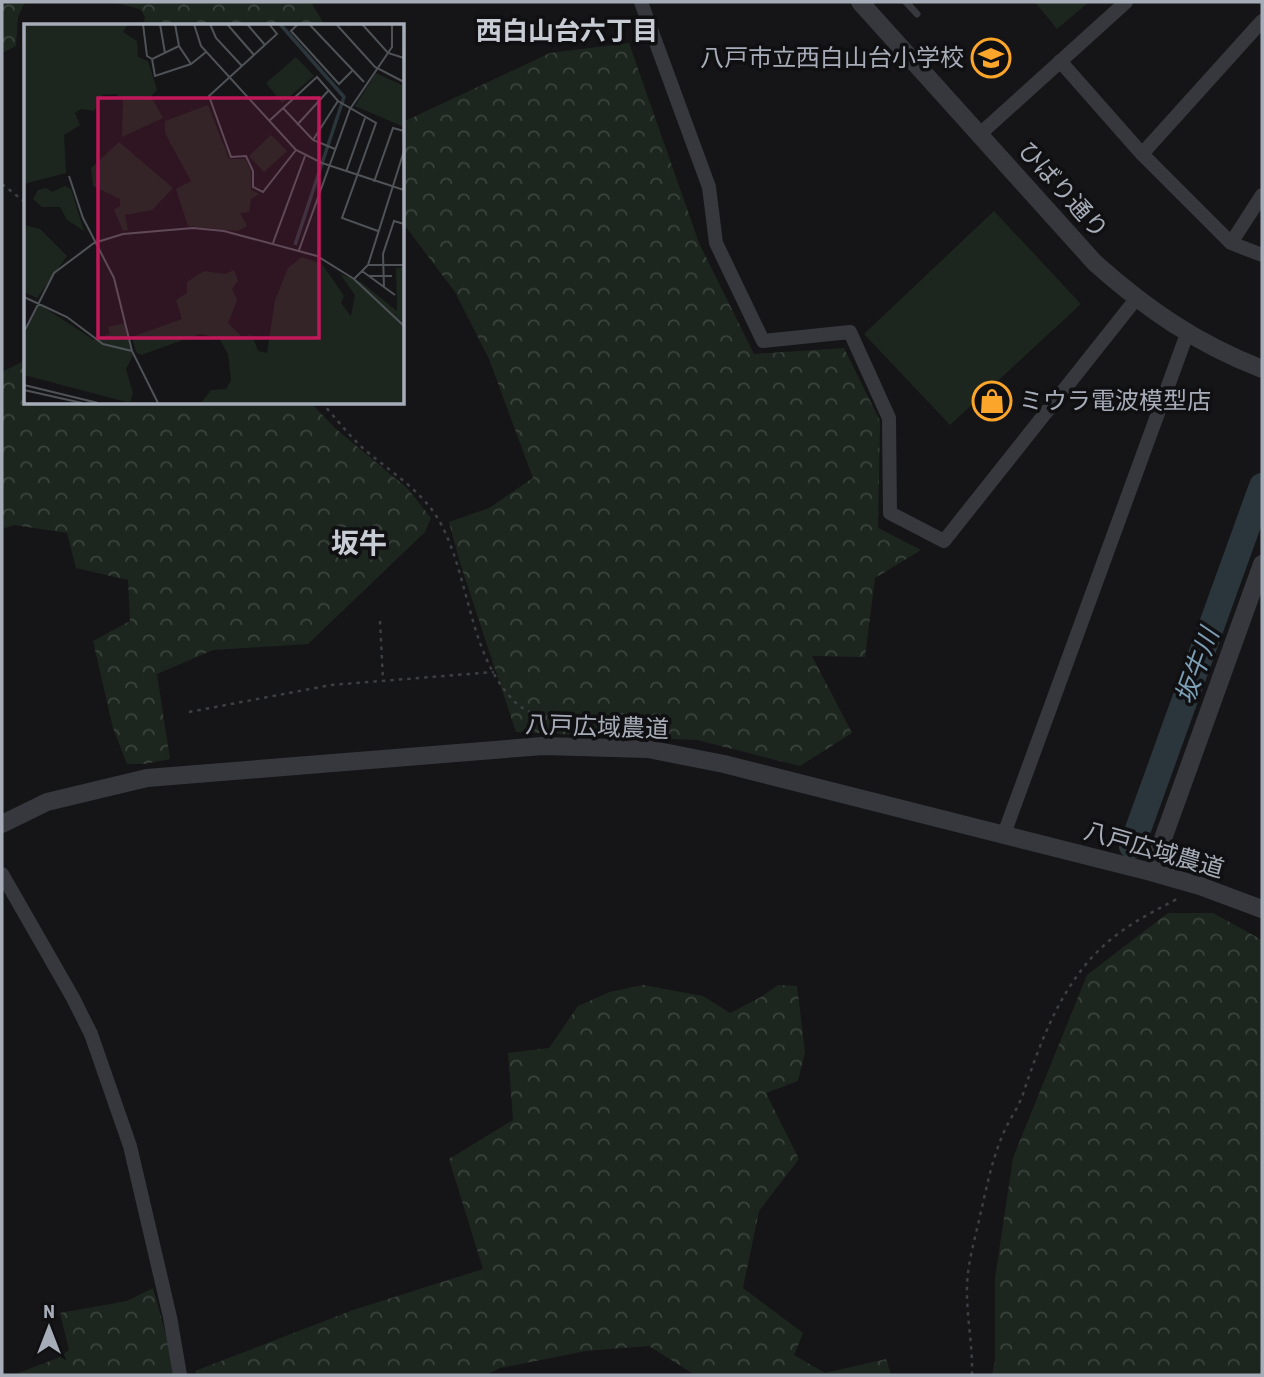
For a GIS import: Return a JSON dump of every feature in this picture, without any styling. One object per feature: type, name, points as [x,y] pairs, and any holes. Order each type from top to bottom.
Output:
[{"type":"street","points":[[642,2],[709,187],[716,243],[763,341],[850,332],[890,418],[890,513],[944,541],[1136,299]]},
{"type":"street","name":"ひばり通り","points":[[860,2],[1095,263],[1136,299],[1187,334],[1229,356],[1262,369]]},
{"type":"street","points":[[980,134],[1126,2]]},
{"type":"street","points":[[1142,154],[1262,21]]},
{"type":"street","points":[[1060,61],[1142,154],[1231,243],[1262,255]]},
{"type":"street","points":[[1231,243],[1262,195]]},
{"type":"street","points":[[1004,834],[1187,334]]},
{"type":"street","points":[[1151,872],[1262,564]]},
{"type":"street","name":"八戸広域農道","points":[[2,824],[47,802],[147,778],[543,746],[648,749],[724,764],[1151,872],[1200,886],[1262,909]]},
{"type":"street","points":[[2,874],[91,1034],[130,1146],[170,1317],[180,1375]]},
{"type":"lane","points":[[906,2],[917,14]]},
{"type":"path","points":[[2,184],[24,201]]},
{"type":"path","points":[[323,404],[363,448],[411,485],[440,522],[452,550],[480,643],[494,672],[514,702],[538,718],[573,728],[601,747]]},
{"type":"path","points":[[380,621],[383,681]]},
{"type":"path","points":[[190,712],[331,685],[494,672]]},
{"type":"path","points":[[972,1375],[973,1352],[967,1286],[985,1191],[1001,1138],[1024,1091],[1027,1078],[1061,1000],[1094,955],[1112,938],[1134,921],[1200,886]]},
{"type":"green space","points":[[2,2],[25,2],[18,17],[16,46],[2,53]]},
{"type":"green space","points":[[113,2],[311,2],[324,24],[143,24],[145,17],[140,9]]},
{"type":"green space","points":[[1035,2],[1089,2],[1057,29]]},
{"type":"green space","points":[[629,43],[699,243],[754,354],[844,348],[880,421],[878,528],[921,550],[875,578],[865,657],[812,656],[852,733],[800,766],[697,740],[516,732],[449,522],[489,508],[533,478],[489,359],[455,292],[404,224],[404,122],[550,53]]},
{"type":"green space","points":[[994,211],[1081,304],[950,425],[864,334]]},
{"type":"green space","points":[[24,358],[24,404],[312,404],[335,428],[408,489],[431,518],[425,532],[308,644],[213,650],[157,674],[170,759],[127,764],[113,728],[93,641],[130,621],[128,580],[76,568],[67,533],[14,525],[2,529],[2,372]]},
{"type":"green space","points":[[1168,913],[1213,913],[1262,940],[1262,1375],[992,1375],[995,1361],[995,1278],[1013,1158],[1087,975]]},
{"type":"green space","points":[[643,985],[703,996],[730,1013],[778,985],[797,986],[805,1052],[798,1081],[766,1093],[799,1159],[759,1211],[743,1288],[803,1333],[794,1355],[825,1373],[886,1359],[891,1375],[695,1375],[649,1346],[586,1351],[500,1368],[486,1375],[197,1375],[195,1371],[353,1310],[483,1269],[449,1159],[513,1120],[508,1053],[549,1048],[578,1006],[610,992]]},
{"type":"green space","points":[[153,1288],[177,1375],[13,1375],[58,1358],[69,1350],[60,1313],[127,1301]]},
{"type":"waterway","name":"坂牛川","points":[[1132,846],[1262,486]]},
{"type":"place","name":"八戸市立西白山台小学校","points":[[991,58]]},
{"type":"place","name":"ミウラ電波模型店","points":[[992,401]]},
{"type":"district","name":"西白山台六丁目","points":[[567,31]]},
{"type":"district","name":"坂牛","points":[[359,543]]}]
